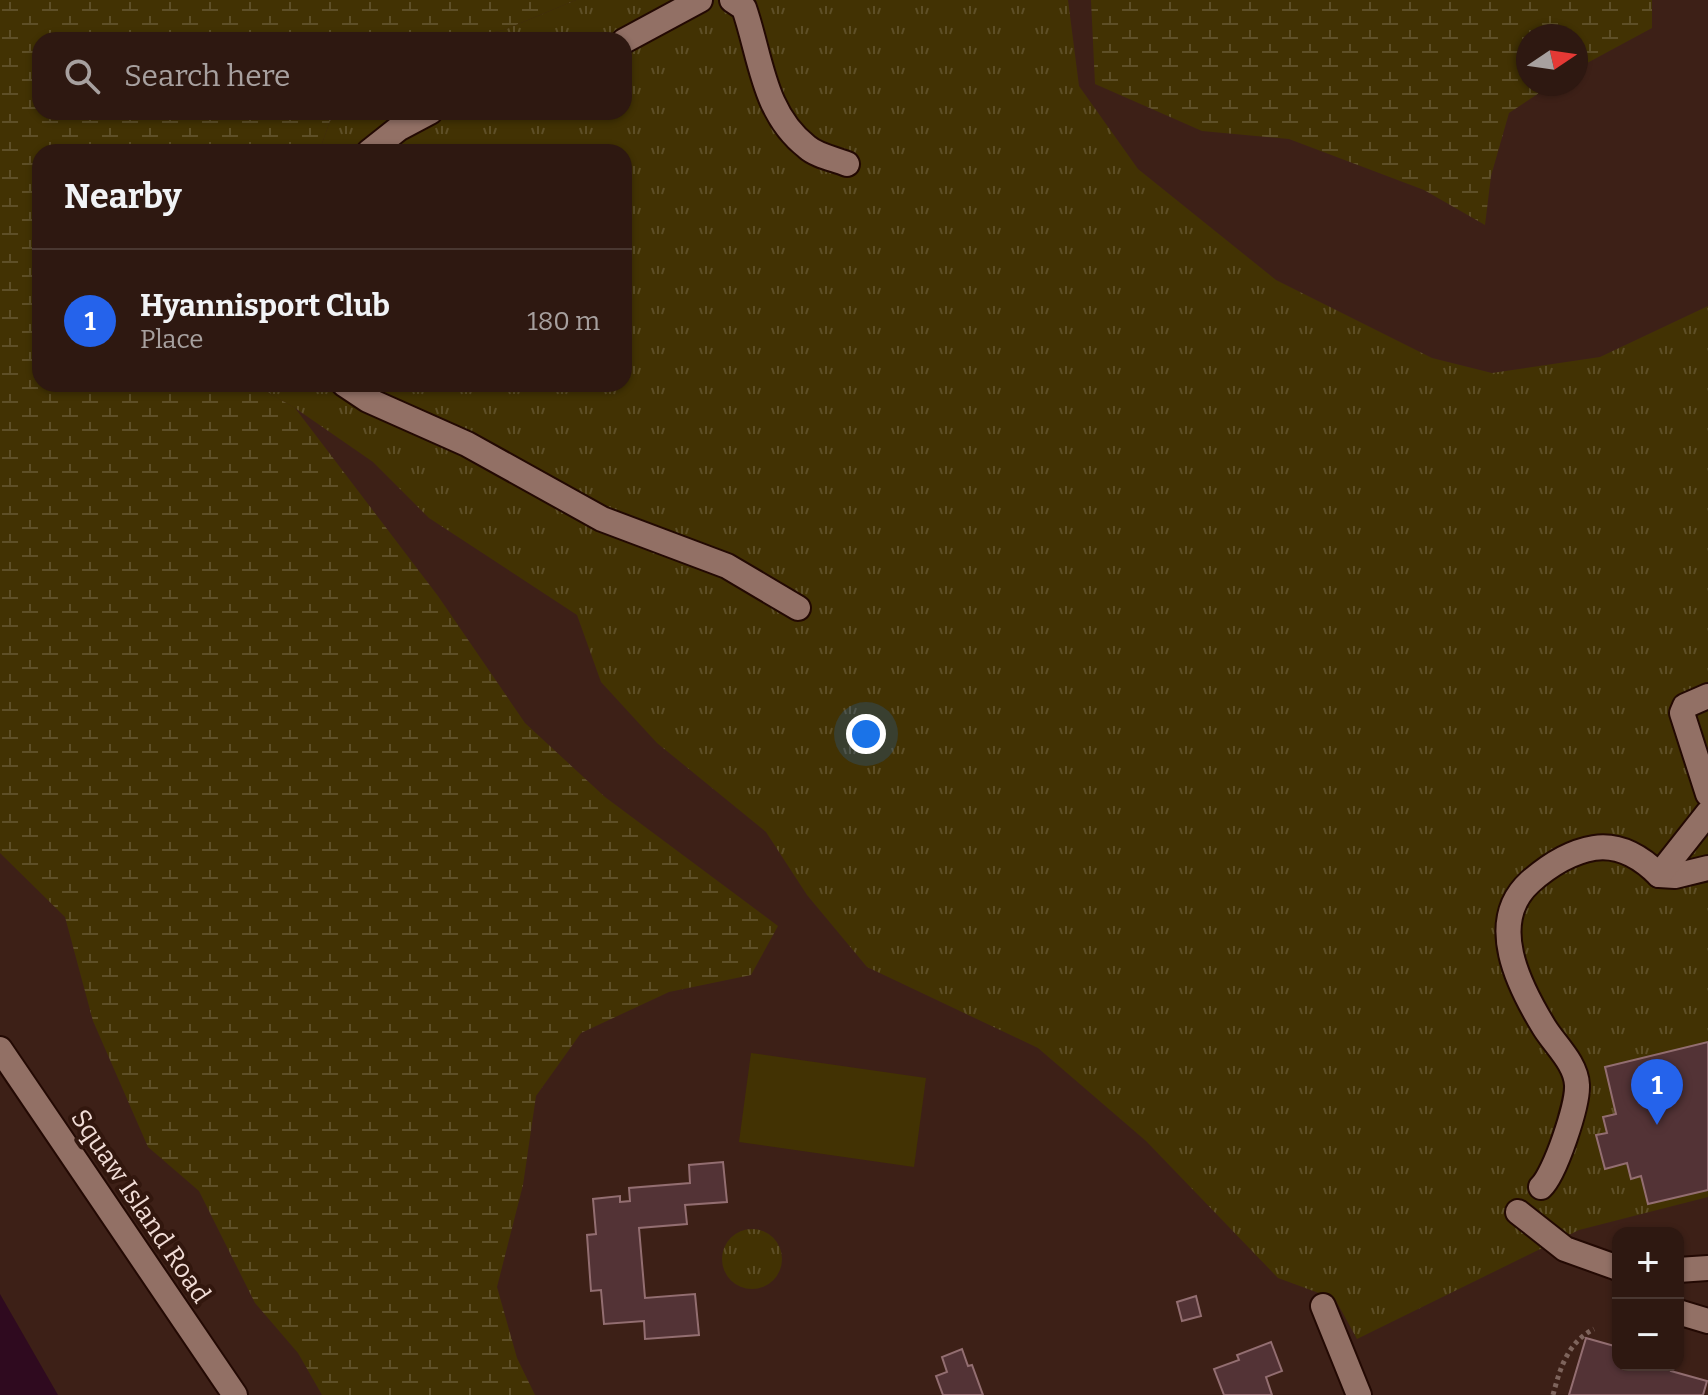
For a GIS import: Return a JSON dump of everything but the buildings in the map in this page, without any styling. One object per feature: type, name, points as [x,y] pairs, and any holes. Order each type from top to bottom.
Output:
[{"type":"street","points":[[632,37],[700,0]]},
{"type":"street","points":[[732,0],[744,8],[766,91],[784,124],[809,150],[847,164]]},
{"type":"street","points":[[379,144],[415,120]]},
{"type":"street","points":[[356,392],[467,444],[602,519],[727,566],[798,608]]},
{"type":"street","points":[[1708,677],[1700,699],[1685,706],[1682,720],[1708,794]]},
{"type":"street","points":[[1659,875],[1708,813]]},
{"type":"street","points":[[1541,1187],[1553,1173],[1575,1105],[1577,1084],[1572,1066],[1544,1027],[1516,973],[1507,940],[1511,909],[1523,889],[1544,869],[1594,848],[1630,852],[1659,875],[1675,876],[1708,868]]},
{"type":"street","name":"Squaw Island Road","points":[[0,1049],[235,1395]]},
{"type":"street","points":[[1518,1212],[1565,1249],[1612,1266]]},
{"type":"street","points":[[1684,1270],[1708,1268]]},
{"type":"street","points":[[1323,1306],[1359,1395]]},
{"type":"street","points":[[1684,1314],[1708,1321]]},
{"type":"path","points":[[1553,1395],[1571,1347],[1581,1336],[1594,1329]]},
{"type":"green space","points":[[0,0],[576,0],[494,32],[32,32],[32,120],[331,120],[322,144],[32,144],[32,392],[267,392],[295,408],[438,596],[525,723],[605,797],[778,926],[751,975],[669,992],[581,1033],[536,1096],[523,1185],[497,1287],[517,1358],[535,1395],[322,1395],[298,1353],[255,1303],[199,1191],[148,1147],[93,1021],[65,917],[0,853]]},
{"type":"green space","points":[[576,0],[1068,0],[1079,86],[1138,169],[1276,280],[1432,358],[1492,373],[1600,357],[1708,306],[1708,1197],[1579,1230],[1357,1339],[1335,1299],[1278,1278],[1146,1141],[1038,1048],[867,967],[807,895],[766,832],[657,743],[601,682],[577,615],[429,518],[373,462],[267,392],[632,392],[632,144],[322,144],[331,120],[632,120],[632,32],[494,32]]},
{"type":"green space","points":[[1091,0],[1652,0],[1652,28],[1588,63],[1588,24],[1516,24],[1516,96],[1535,96],[1509,113],[1491,176],[1485,225],[1424,190],[1289,139],[1202,131],[1095,84]]},
{"type":"green space","points":[[751,1053],[926,1078],[914,1167],[739,1142]]},
{"type":"green space","points":[[752,1229],[773,1238],[782,1259],[773,1280],[752,1289],[731,1280],[722,1259],[731,1238]]},
{"type":"shaded area","points":[[0,1294],[58,1395],[0,1395]]},
{"type":"place","name":"Hyannisport Club","points":[[1657,1125]]}]
